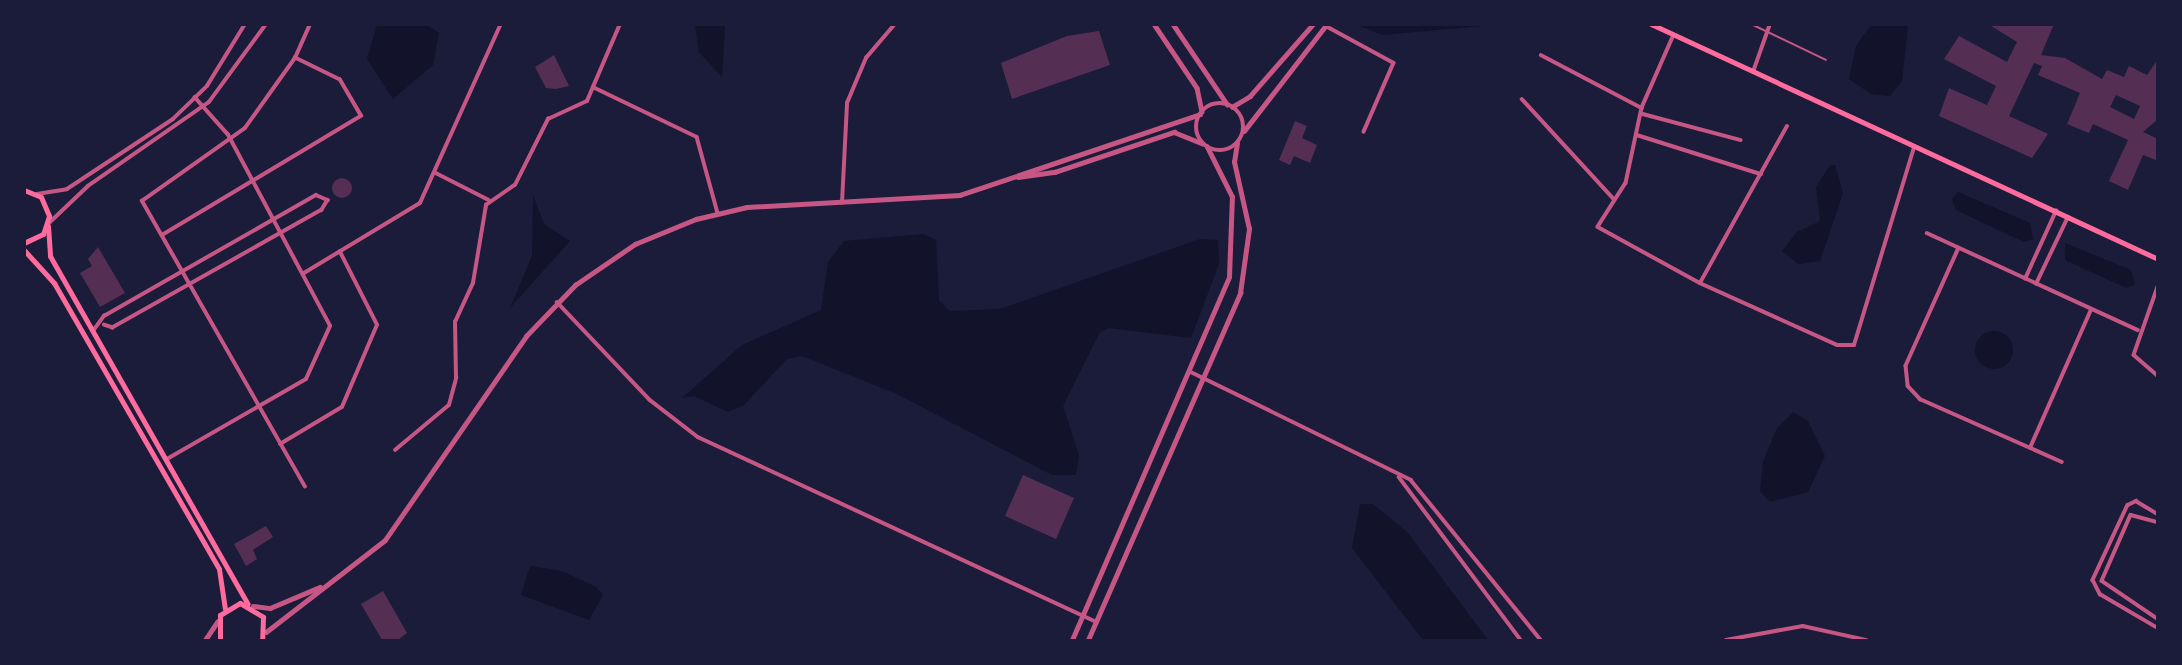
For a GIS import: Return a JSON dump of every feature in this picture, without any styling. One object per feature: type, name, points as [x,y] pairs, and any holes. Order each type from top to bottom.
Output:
[{"type":"main road","points":[[1651,24],[2158,258]]},
{"type":"main road","points":[[24,187],[36,193],[48,207],[50,256],[251,605],[264,637]]},
{"type":"main road","points":[[24,243],[48,225]]},
{"type":"main road","points":[[24,250],[54,283],[219,569],[225,608],[217,622],[220,640]]},
{"type":"main road","points":[[225,608],[251,605]]},
{"type":"street","points":[[36,193],[67,190],[195,98],[245,24]]},
{"type":"street","points":[[48,225],[88,186],[203,107],[266,24]]},
{"type":"street","points":[[304,487],[142,201],[229,143],[295,58],[310,24]]},
{"type":"street","points":[[304,273],[413,210],[436,173],[501,24]]},
{"type":"street","points":[[395,450],[449,405],[456,378],[455,322],[473,284],[489,200],[515,185],[548,119],[581,107],[593,87],[620,24]]},
{"type":"street","points":[[842,203],[847,103],[866,58],[895,24]]},
{"type":"street","points":[[1072,640],[1222,300],[1234,245],[1231,192],[1196,131],[1201,113],[1197,88],[1154,24]]},
{"type":"street","points":[[1173,24],[1230,106],[1243,132]]},
{"type":"street","points":[[1017,177],[1094,145],[1230,106],[1250,96],[1313,24]]},
{"type":"street","points":[[1753,72],[1770,24]]},
{"type":"street","points":[[1088,640],[1235,306],[1247,258],[1248,217],[1234,162],[1237,143],[1266,94],[1327,25],[1394,63],[1364,132]]},
{"type":"street","points":[[1674,35],[1642,108],[1643,114],[1626,183],[1598,222],[1602,234],[1700,283],[1837,345],[1854,345],[1914,146]]},
{"type":"street","points":[[1541,55],[1642,108]]},
{"type":"street","points":[[162,235],[361,116],[340,80],[295,58]]},
{"type":"street","points":[[593,87],[697,137],[718,213]]},
{"type":"street","points":[[167,459],[306,379],[330,327],[304,273],[229,143],[195,98]]},
{"type":"street","points":[[1522,99],[1614,199]]},
{"type":"street","points":[[1643,114],[1741,140]]},
{"type":"street","points":[[1700,283],[1787,125]]},
{"type":"street","points":[[264,637],[321,587],[364,559],[391,532],[518,345],[556,302],[635,244],[718,213],[842,203],[929,200],[1017,177],[1055,172],[1174,132],[1205,146],[1224,150],[1237,143]]},
{"type":"street","points":[[1637,135],[1761,174]]},
{"type":"street","points":[[436,173],[489,200]]},
{"type":"street","points":[[93,331],[104,325],[113,328],[280,234],[328,200],[316,195],[104,316],[104,325]]},
{"type":"street","points":[[2025,279],[2056,211]]},
{"type":"street","points":[[2036,284],[2068,217]]},
{"type":"street","points":[[1927,233],[2138,330]]},
{"type":"street","points":[[1959,248],[1905,376],[1920,398],[2062,462]]},
{"type":"street","points":[[280,444],[342,407],[377,320],[340,252]]},
{"type":"street","points":[[2158,287],[2138,330],[2134,355],[2158,376]]},
{"type":"street","points":[[556,302],[650,400],[698,437],[1096,622]]},
{"type":"street","points":[[2030,449],[2091,309]]},
{"type":"street","points":[[1191,372],[1398,475],[1425,492],[1541,640]]},
{"type":"street","points":[[1398,475],[1521,640]]},
{"type":"street","points":[[2128,505],[2142,505],[2158,514]]},
{"type":"street","points":[[2128,505],[2131,515],[2104,583],[2158,619]]},
{"type":"street","points":[[2128,505],[2094,576],[2095,587],[2158,628]]},
{"type":"street","points":[[2138,516],[2142,505]]},
{"type":"street","points":[[2131,515],[2158,522]]},
{"type":"street","points":[[251,605],[270,608],[321,587]]},
{"type":"street","points":[[205,640],[217,622]]},
{"type":"street","points":[[1726,640],[1803,626],[1866,640]]},
{"type":"lane","points":[[1751,24],[1826,60]]},
{"type":"shaded area","points":[[377,25],[427,25],[439,33],[433,65],[393,99],[367,59]]},
{"type":"shaded area","points":[[695,25],[725,25],[722,77],[699,52]]},
{"type":"shaded area","points":[[1358,25],[1493,25],[1382,35]]},
{"type":"shaded area","points":[[1871,25],[1908,25],[1902,81],[1890,96],[1871,94],[1849,79],[1856,46]]},
{"type":"shaded area","points":[[1830,165],[1835,165],[1843,193],[1820,261],[1798,264],[1782,251],[1797,232],[1820,221],[1816,187]]},
{"type":"shaded area","points":[[1958,192],[2030,223],[2033,239],[2024,242],[1956,210],[1952,199]]},
{"type":"shaded area","points":[[533,195],[544,224],[570,241],[510,308],[532,256]]},
{"type":"shaded area","points":[[924,234],[936,240],[939,300],[950,311],[1000,309],[1200,239],[1218,240],[1219,264],[1191,338],[1109,328],[1100,332],[1063,406],[1079,455],[1076,475],[1052,475],[897,394],[802,356],[787,359],[744,405],[728,412],[694,396],[682,398],[742,345],[821,310],[828,262],[844,241]]},
{"type":"shaded area","points":[[2065,243],[2131,270],[2135,285],[2126,288],[2065,260]]},
{"type":"shaded area","points":[[1994,331],[2007,337],[2013,350],[2007,363],[1994,369],[1981,363],[1975,350],[1981,337]]},
{"type":"shaded area","points":[[1793,412],[1808,421],[1825,456],[1808,492],[1770,502],[1760,491],[1763,462],[1777,428]]},
{"type":"shaded area","points":[[1360,504],[1373,504],[1408,533],[1488,640],[1423,640],[1352,548]]},
{"type":"shaded area","points":[[530,566],[562,571],[596,587],[603,595],[589,620],[521,595]]},
{"type":"building","points":[[1988,24],[2054,24],[2041,55],[2065,58],[2102,79],[2107,70],[2124,77],[2129,66],[2147,75],[2158,59],[2158,119],[2143,132],[2158,139],[2158,161],[2143,155],[2128,190],[2109,181],[2128,140],[2093,124],[2089,133],[2067,124],[2080,93],[2038,75],[2042,66],[2034,63],[2009,116],[2048,134],[2032,158],[1939,116],[1949,88],[1987,105],[1996,86],[1944,59],[1959,36],[2007,62],[2017,42]],"holes":[[[2116,95],[2140,106],[2134,119],[2110,107]]]},
{"type":"building","points":[[1099,31],[1110,65],[1012,99],[1001,63],[1067,36]]},
{"type":"building","points":[[554,55],[569,86],[546,88],[535,67]]},
{"type":"building","points":[[1295,121],[1307,126],[1302,138],[1317,145],[1310,163],[1294,156],[1290,165],[1279,160]]},
{"type":"building","points":[[342,178],[349,181],[352,188],[349,195],[342,198],[335,195],[332,188],[335,181]]},
{"type":"building","points":[[98,247],[125,293],[100,307],[80,273],[92,266],[88,259]]},
{"type":"building","points":[[1023,475],[1074,498],[1056,539],[1005,516]]},
{"type":"building","points":[[266,526],[273,537],[253,550],[257,559],[246,566],[234,544]]},
{"type":"building","points":[[383,591],[407,633],[398,640],[382,640],[361,604]]}]
